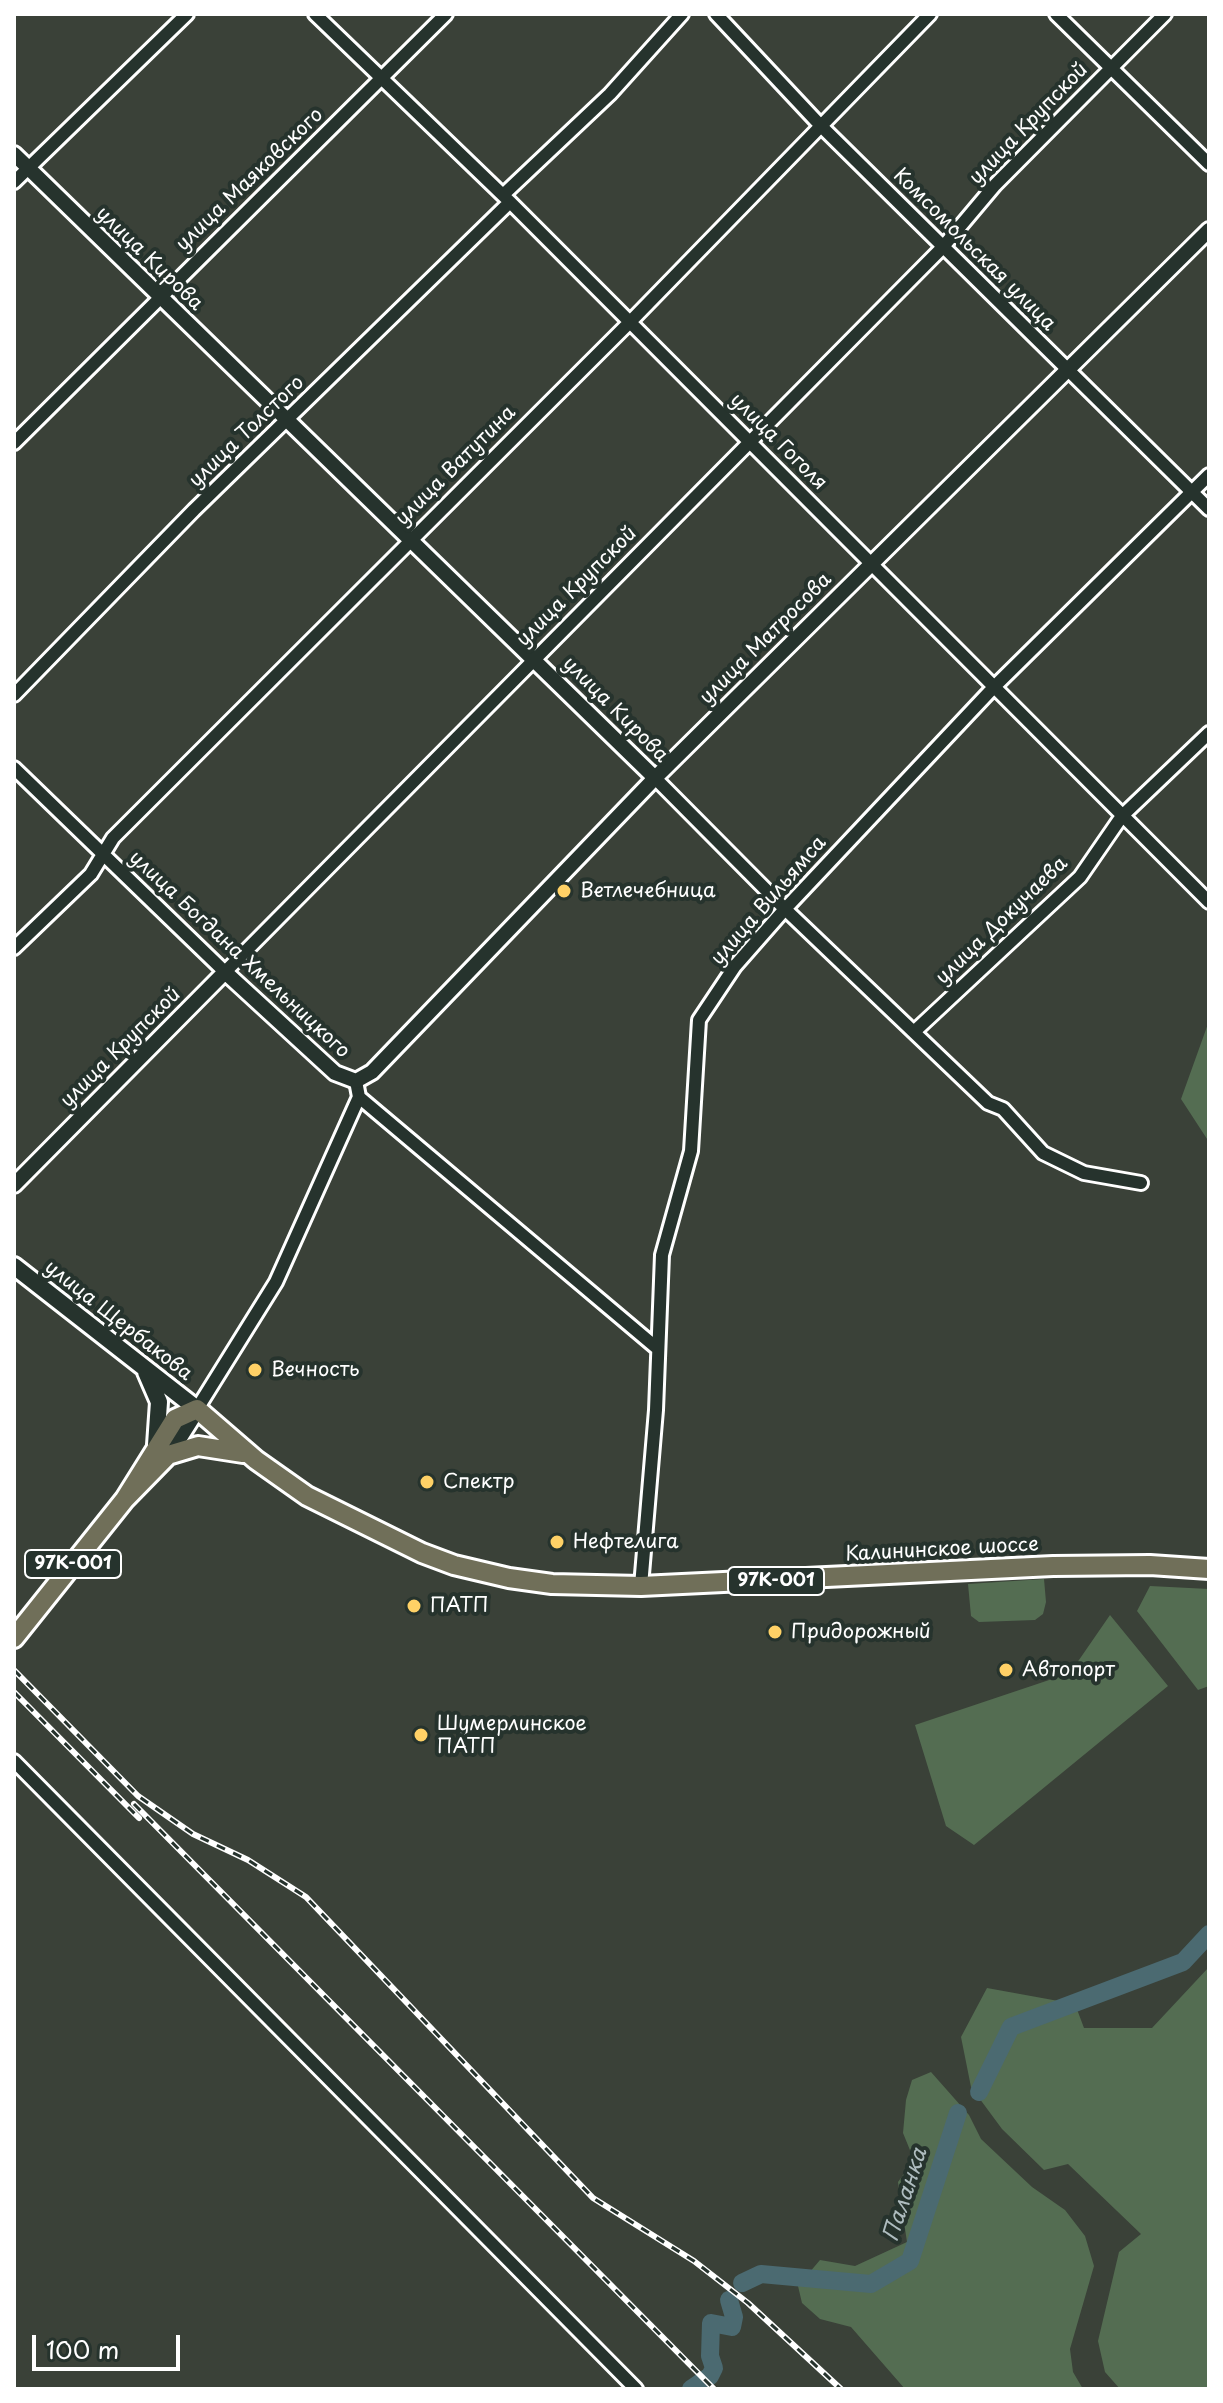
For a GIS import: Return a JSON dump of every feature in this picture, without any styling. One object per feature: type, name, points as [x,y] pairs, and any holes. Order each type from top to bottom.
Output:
[{"type":"main road","name":"улица Щербакова","points":[[14,1266],[197,1409]]},
{"type":"main road","points":[[138,1361],[149,1377],[159,1402],[162,1452]]},
{"type":"main road","name":"97К-001","points":[[18,1633],[162,1452],[175,1419],[197,1409]]},
{"type":"main road","name":"Калининское шоссе","points":[[197,1409],[256,1460],[307,1496],[454,1565],[552,1584],[641,1586],[1053,1566],[1150,1565],[1209,1569]]},
{"type":"main road","name":"97К-001","points":[[162,1452],[211,1446],[256,1460]]},
{"type":"street","points":[[14,182],[187,14]]},
{"type":"street","name":"улица Гоголя","points":[[315,14],[506,198],[1209,902]]},
{"type":"street","name":"улица Маяковского","points":[[14,443],[446,14]]},
{"type":"street","name":"улица Толстого","points":[[14,695],[194,510],[288,421],[610,94],[682,14]]},
{"type":"street","name":"Комсомольская улица","points":[[716,14],[942,248],[1209,509]]},
{"type":"street","name":"улица Ватутина","points":[[14,948],[91,874],[113,838],[630,322],[930,14]]},
{"type":"street","points":[[1056,14],[1209,164]]},
{"type":"street","name":"улица Крупской","points":[[14,1185],[942,248],[995,185],[1165,14]]},
{"type":"street","name":"улица Кирова","points":[[14,154],[534,658],[785,909],[916,1030],[988,1103],[1003,1109],[1043,1153],[1084,1173],[1141,1183]]},
{"type":"street","name":"улица Матросова","points":[[356,1081],[372,1072],[655,778],[1209,230]]},
{"type":"street","name":"улица Вильямса","points":[[641,1586],[662,1255],[691,1151],[699,1020],[735,966],[785,909],[994,687],[1209,475]]},
{"type":"street","name":"улица Докучаева","points":[[916,1030],[1080,877],[1122,816],[1209,733]]},
{"type":"street","name":"улица Богдана Хмельницкого","points":[[14,768],[102,856],[335,1073],[356,1081],[359,1097]]},
{"type":"street","points":[[197,1409],[276,1282],[359,1097],[658,1349]]},
{"type":"street","points":[[14,1761],[636,2389]]},
{"type":"green space","points":[[1209,1021],[1209,1142],[1181,1099]]},
{"type":"green space","points":[[1044,1579],[1046,1602],[1043,1614],[1035,1620],[979,1622],[971,1616],[968,1584]]},
{"type":"green space","points":[[1150,1586],[1209,1589],[1209,1686],[1198,1690],[1137,1611]]},
{"type":"green space","points":[[1110,1615],[1168,1686],[974,1845],[946,1826],[915,1725],[1070,1673]]},
{"type":"green space","points":[[1209,1967],[1209,2389],[1120,2389],[1105,2372],[1098,2341],[1119,2252],[1141,2234],[1068,2164],[1044,2170],[1002,2129],[971,2087],[961,2037],[987,1988],[1075,2004],[1084,2028],[1152,2028]]},
{"type":"green space","points":[[931,2072],[969,2115],[981,2139],[1032,2187],[1065,2210],[1085,2236],[1094,2266],[1070,2349],[1073,2372],[1083,2389],[905,2389],[851,2327],[820,2319],[802,2303],[798,2286],[820,2260],[855,2266],[907,2242],[898,2182],[914,2160],[903,2133],[906,2100],[912,2080]]},
{"type":"waterway","name":"Паланка","points":[[979,2092],[1011,2027],[1183,1962],[1209,1934]]},
{"type":"waterway","name":"Паланка","points":[[742,2283],[761,2274],[871,2284],[910,2261],[958,2113]]},
{"type":"waterway","name":"Паланка","points":[[691,2389],[710,2376],[714,2368],[710,2356],[711,2323],[732,2327],[734,2317],[729,2300]]},
{"type":"railway","points":[[14,1670],[138,1796],[193,1834],[248,1860],[306,1897],[593,2198],[694,2261],[748,2303],[841,2389]]},
{"type":"railway","points":[[14,1692],[139,1818]]},
{"type":"railway","points":[[134,1804],[714,2389]]},
{"type":"place","name":"Ветлечебница","points":[[564,891]]},
{"type":"place","name":"Вечность","points":[[255,1370]]},
{"type":"place","name":"Спектр","points":[[427,1482]]},
{"type":"place","name":"Нефтелига","points":[[557,1542]]},
{"type":"place","name":"ПАТП","points":[[414,1606]]},
{"type":"place","name":"Придорожный","points":[[775,1632]]},
{"type":"place","name":"Автопорт","points":[[1006,1670]]},
{"type":"place","name":"Шумерлинское ПАТП","points":[[421,1735]]}]
